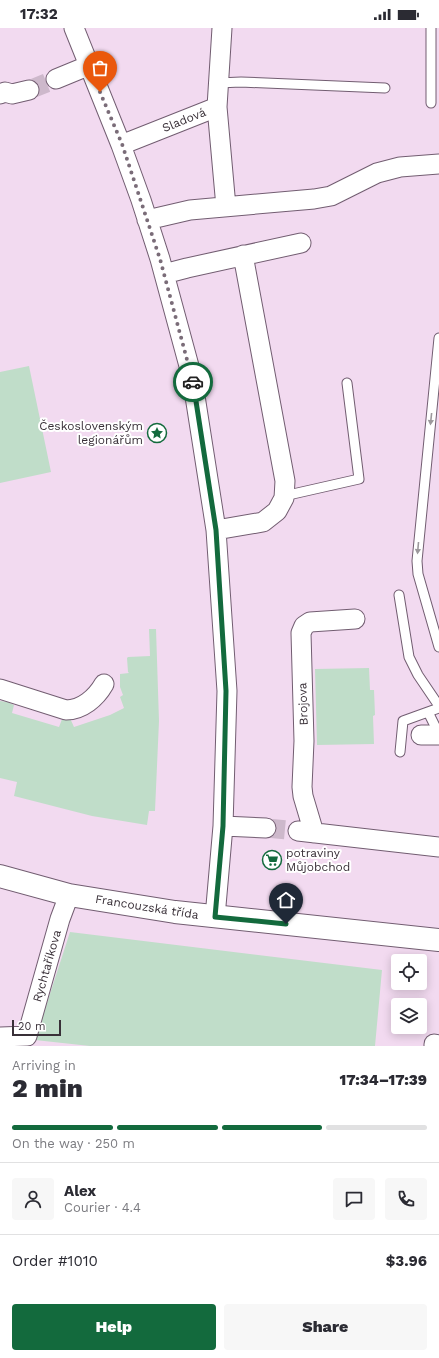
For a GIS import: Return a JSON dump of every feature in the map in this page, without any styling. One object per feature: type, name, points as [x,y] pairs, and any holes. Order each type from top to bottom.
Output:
[{"type":"street","points":[[74,28],[122,144],[148,220],[192,377],[216,530],[226,691],[223,826],[215,917]]},
{"type":"street","name":"Sladová","points":[[122,144],[217,107],[222,28]]},
{"type":"street","points":[[56,79],[90,65]]},
{"type":"street","points":[[2,88],[12,94],[29,90]]},
{"type":"street","points":[[217,107],[226,207]]},
{"type":"street","points":[[148,220],[190,210],[314,199],[331,196],[377,173],[400,167],[439,164]]},
{"type":"street","points":[[164,274],[301,243]]},
{"type":"street","points":[[216,530],[262,522],[277,511],[284,498],[286,481],[243,256]]},
{"type":"street","name":"Brojova","points":[[355,620],[310,622],[304,626],[301,633],[304,741],[302,787],[306,832],[439,847]]},
{"type":"street","points":[[0,689],[66,710],[72,710],[82,706],[93,698],[104,684]]},
{"type":"street","points":[[223,826],[266,828]]},
{"type":"street","name":"Francouzská třída","points":[[0,876],[69,895],[175,912],[439,940]]},
{"type":"street","name":"Rychtaříkova","points":[[1,1038],[27,1036],[60,919],[69,895]]},
{"type":"street","points":[[434,1046],[434,1044],[439,1045]]},
{"type":"lane","points":[[431,28],[431,103]]},
{"type":"lane","points":[[218,83],[241,82],[385,88]]},
{"type":"lane","points":[[439,338],[417,561],[418,574],[439,647]]},
{"type":"lane","points":[[284,496],[359,479],[347,383]]},
{"type":"lane","points":[[399,595],[410,657],[418,675],[439,707],[403,721],[400,752]]},
{"type":"lane","points":[[428,712],[433,735]]},
{"type":"green space","points":[[29,366],[51,472],[0,483],[0,372]]},
{"type":"green space","points":[[149,629],[156,629],[159,721],[155,811],[149,811],[147,825],[92,816],[14,796],[17,782],[0,778],[0,701],[8,702],[14,705],[12,713],[59,727],[64,714],[69,716],[74,727],[110,715],[124,708],[120,697],[123,695],[120,687],[120,674],[129,673],[127,658],[150,656]]},
{"type":"green space","points":[[369,668],[370,690],[374,690],[374,744],[317,745],[315,669]]},
{"type":"green space","points":[[70,932],[382,970],[375,1046],[90,1046],[35,1040]]},
{"type":"tunnel","points":[[29,90],[56,79]]},
{"type":"tunnel","points":[[266,828],[298,831]]},
{"type":"way so far","points":[[100,92],[122,144],[160,259],[193,382]]},
{"type":"place","name":"Československým legionářům","points":[[157,433]]},
{"type":"place","name":"potraviny Můjobchod","points":[[272,860]]},
{"type":"route","points":[[193,382],[216,530],[226,691],[223,826],[215,917],[286,924]]}]
